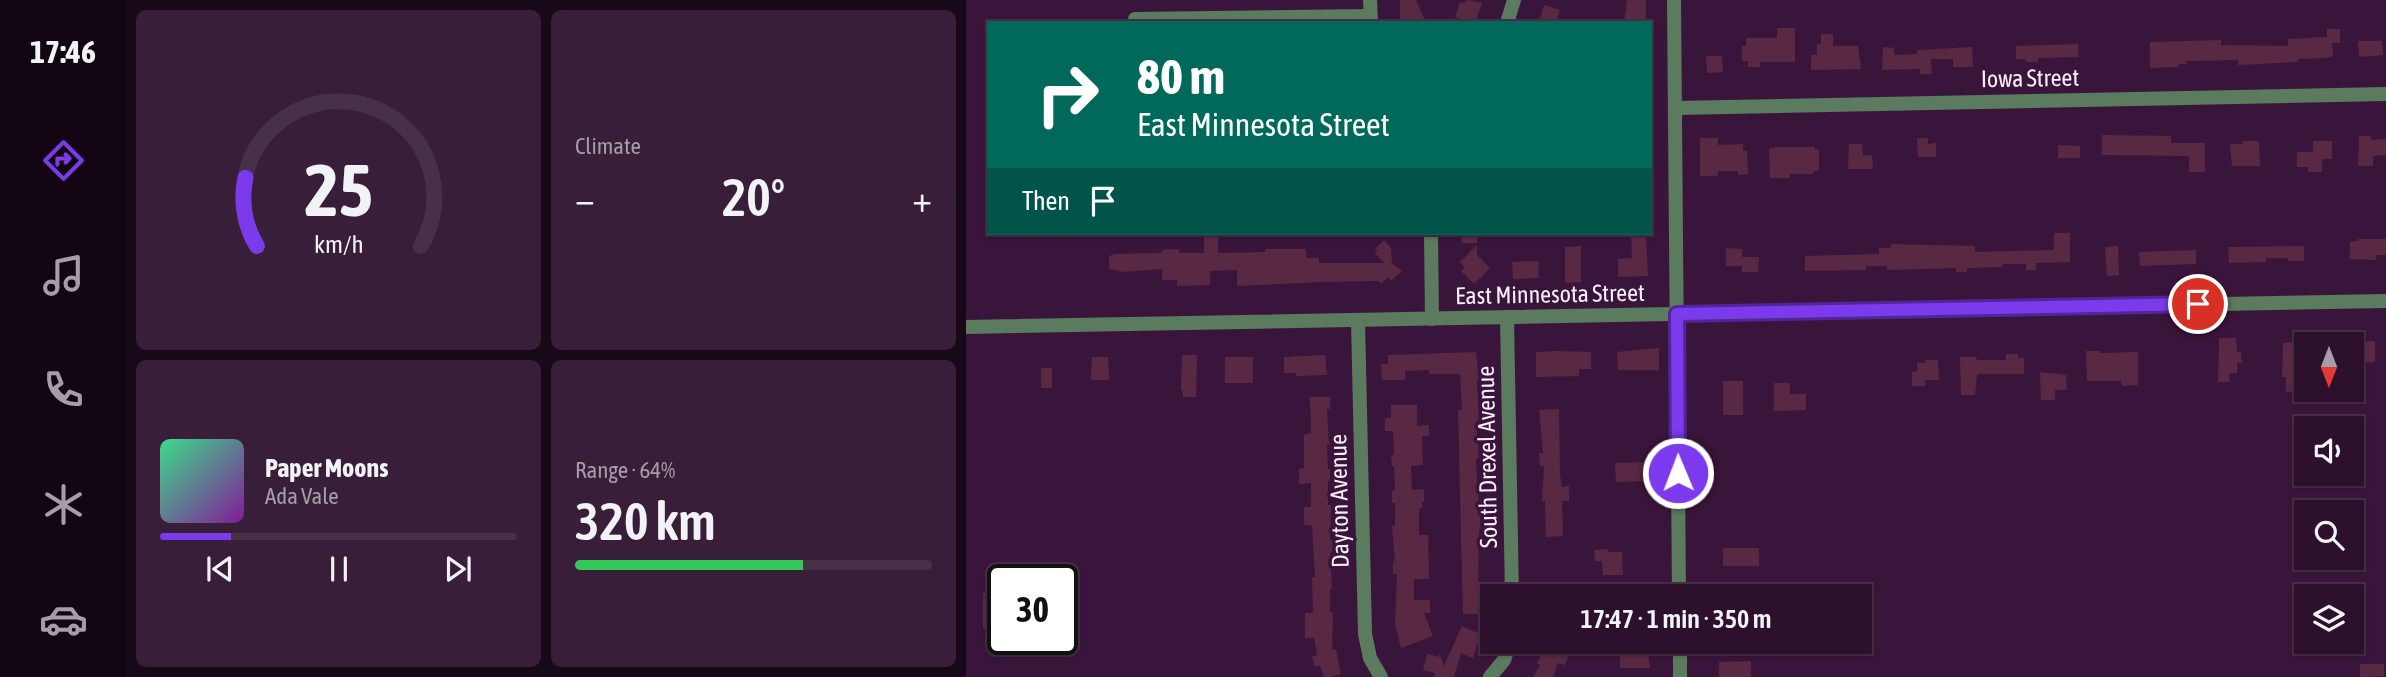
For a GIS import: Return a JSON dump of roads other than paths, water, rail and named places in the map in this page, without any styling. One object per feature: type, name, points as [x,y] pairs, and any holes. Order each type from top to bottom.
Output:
[{"type":"street","points":[[1135,19],[1371,19],[1370,0]]},
{"type":"street","points":[[1508,21],[1514,0]]},
{"type":"street","points":[[1674,0],[1679,584]]},
{"type":"street","name":"Iowa Street","points":[[1675,108],[2386,94]]},
{"type":"street","points":[[1431,235],[1432,319]]},
{"type":"street","name":"East Minnesota Street","points":[[966,327],[2386,301]]},
{"type":"street","name":"South Drexel Avenue","points":[[1507,317],[1512,584]]},
{"type":"street","name":"Dayton Avenue","points":[[1357,320],[1365,634],[1370,658],[1381,677]]},
{"type":"street","points":[[1490,677],[1506,654]]},
{"type":"street","points":[[1680,654],[1680,677]]}]
